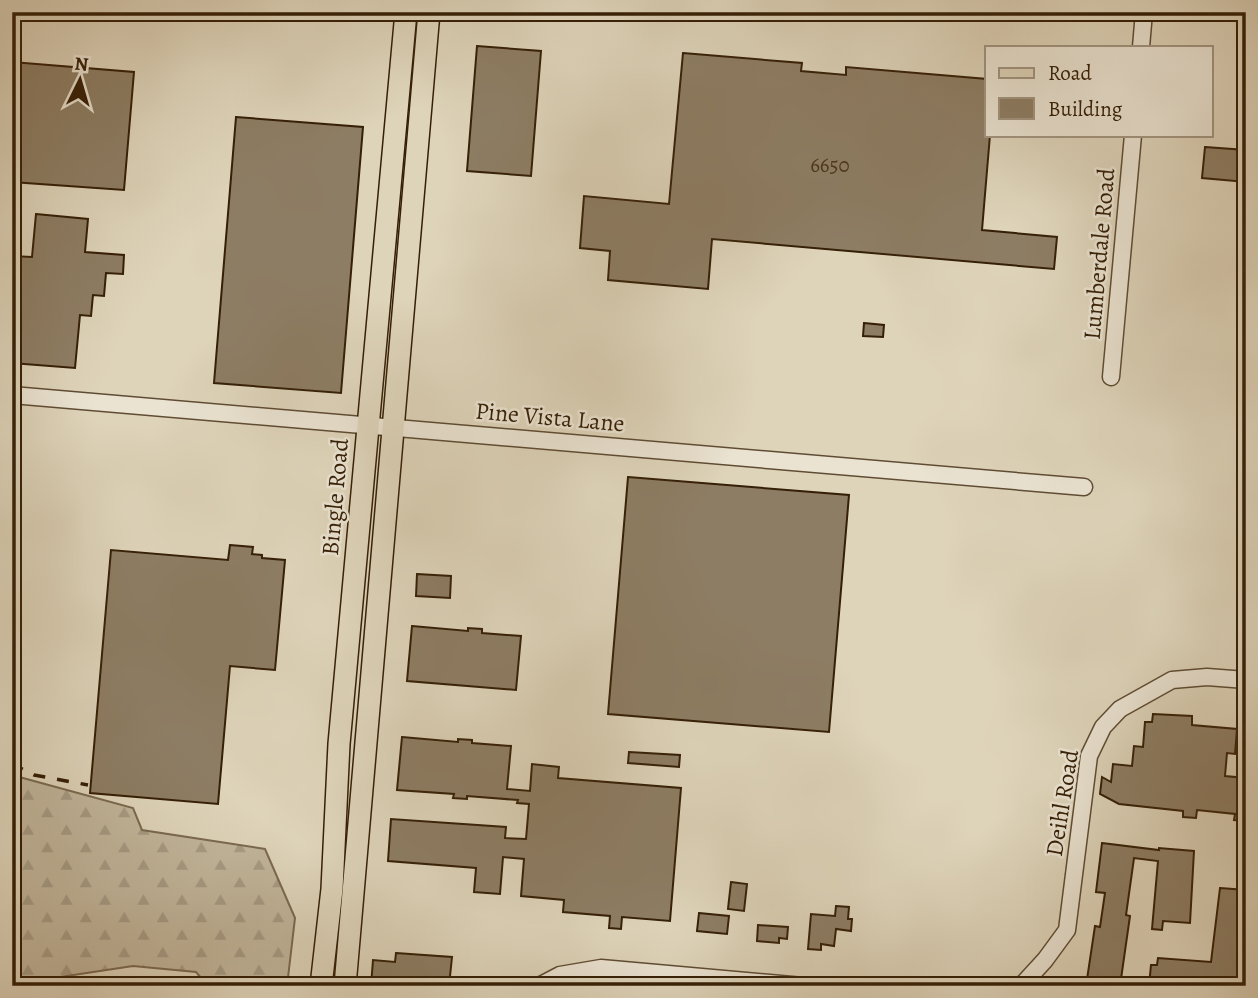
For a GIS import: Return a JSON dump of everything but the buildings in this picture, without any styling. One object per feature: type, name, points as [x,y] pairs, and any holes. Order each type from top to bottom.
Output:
[{"type":"main road","name":"Bingle Road","points":[[321,986],[332,889],[339,744],[406,12]]},
{"type":"main road","points":[[345,986],[429,12]]},
{"type":"main road","points":[[388,206],[411,208]]},
{"type":"main road","points":[[347,662],[374,664]]},
{"type":"main road","points":[[332,889],[355,890]]},
{"type":"street","points":[[1141,46],[1144,12]]},
{"type":"street","name":"Lumberdale Road","points":[[1111,377],[1133,136]]},
{"type":"street","name":"Pine Vista Lane","points":[[12,395],[1084,486]]},
{"type":"street","name":"Deihl Road","points":[[1018,986],[1045,960],[1067,930],[1089,756],[1102,727],[1120,709],[1172,680],[1207,677],[1246,680]]},
{"type":"street","points":[[539,986],[560,975],[601,968],[803,986]]},
{"type":"green space","points":[[12,775],[133,808],[142,830],[265,849],[295,918],[287,986],[208,986],[196,972],[133,966],[27,982],[12,981]]},
{"type":"railway","points":[[12,764],[34,775],[88,785]]}]
